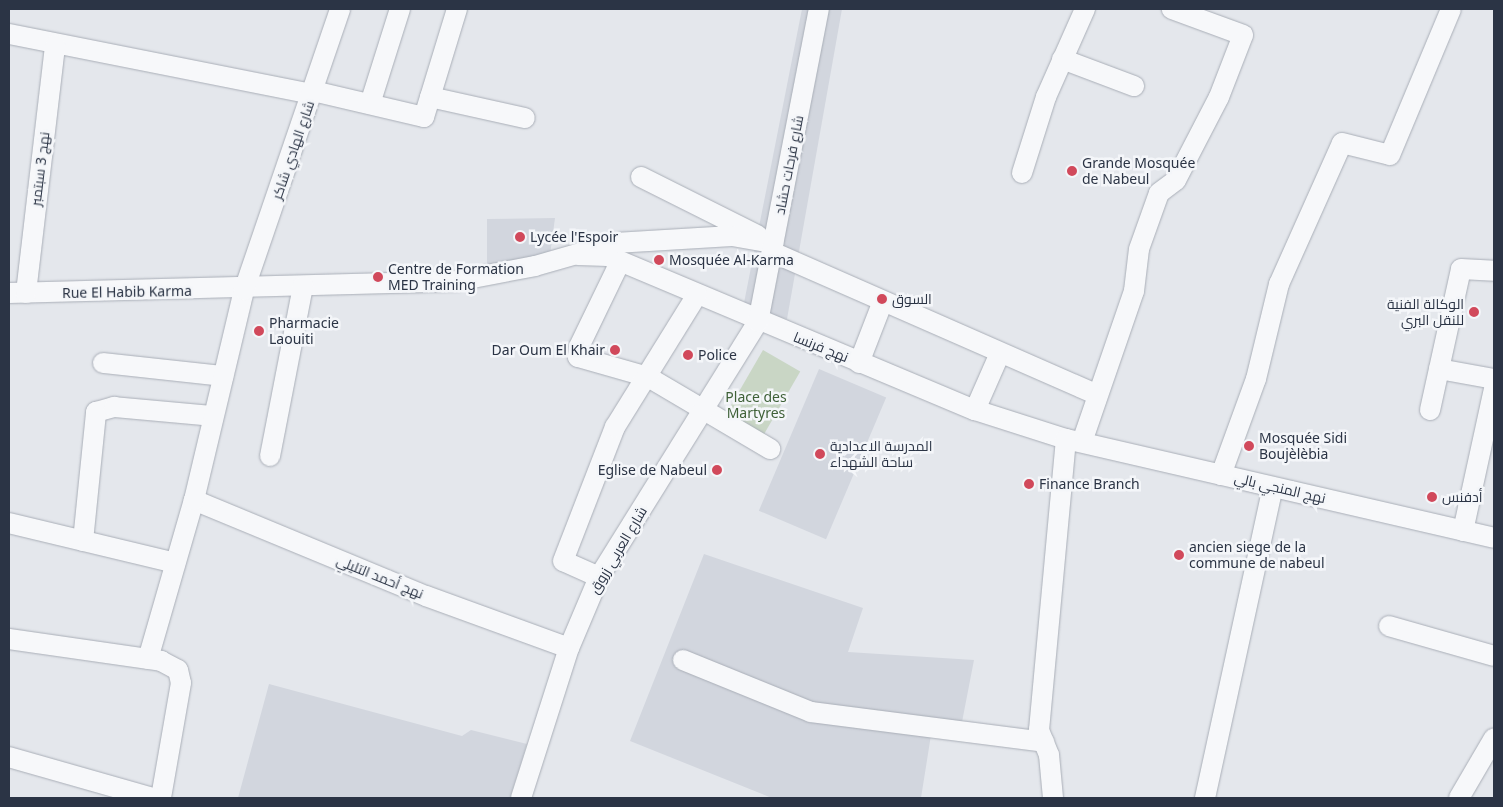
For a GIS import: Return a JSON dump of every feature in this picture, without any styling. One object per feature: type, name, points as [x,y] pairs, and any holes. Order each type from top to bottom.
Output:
[{"type":"street","name":"شارع الهادي شاكر","points":[[148,659],[194,500],[244,290],[340,9]]},
{"type":"street","points":[[370,104],[400,9]]},
{"type":"street","points":[[9,34],[55,45],[370,104],[421,118],[430,97],[457,9]]},
{"type":"street","name":"شارع فرحات حشاد","points":[[758,322],[771,246],[819,9]]},
{"type":"street","points":[[1022,173],[1062,58],[1085,9]]},
{"type":"street","points":[[1222,475],[1256,379],[1279,284],[1342,143],[1390,155],[1451,9]]},
{"type":"street","points":[[1053,798],[1044,742],[1039,730],[1074,441],[1097,395],[1134,291],[1139,249],[1159,193],[1176,180],[1218,96],[1243,35],[1181,11]]},
{"type":"street","name":"نهج 3 سبتمبر","points":[[17,293],[55,45]]},
{"type":"street","points":[[1062,58],[1134,86]]},
{"type":"street","points":[[430,97],[525,118]]},
{"type":"street","points":[[640,177],[771,246],[883,301],[1097,395]]},
{"type":"street","points":[[578,255],[615,243],[732,236],[771,246]]},
{"type":"street","name":"Rue El Habib Karma","points":[[17,293],[244,290],[484,278],[578,255]]},
{"type":"street","name":"نهج فرنسا","points":[[578,255],[600,255],[620,262],[758,322],[975,410],[1074,441]]},
{"type":"street","points":[[620,262],[579,347],[578,357],[648,377],[770,450]]},
{"type":"street","points":[[1430,410],[1461,269],[1494,270]]},
{"type":"street","points":[[270,456],[303,286]]},
{"type":"street","points":[[599,577],[563,562],[615,427],[648,377],[696,295]]},
{"type":"street","points":[[859,363],[883,301]]},
{"type":"street","name":"شارع العربي زروق","points":[[521,798],[569,648],[599,577],[758,322]]},
{"type":"street","points":[[975,410],[1000,353]]},
{"type":"street","points":[[103,363],[223,376]]},
{"type":"street","points":[[1439,369],[1494,379]]},
{"type":"street","points":[[1463,531],[1494,389]]},
{"type":"street","points":[[83,541],[96,412],[114,406],[213,416]]},
{"type":"street","name":"نهج المنجي بالي","points":[[1074,441],[1494,538]]},
{"type":"street","points":[[1206,798],[1273,487]]},
{"type":"street","name":"نهج أحمد التليلي","points":[[194,500],[426,596],[569,648]]},
{"type":"street","points":[[9,523],[175,563]]},
{"type":"street","points":[[1389,626],[1494,656]]},
{"type":"street","points":[[9,639],[148,659],[171,664],[178,670],[181,683],[161,798]]},
{"type":"street","points":[[683,660],[811,712],[1044,742]]},
{"type":"street","points":[[1459,798],[1494,738]]},
{"type":"street","points":[[9,757],[153,798]]},
{"type":"shaded area","points":[[802,9],[842,9],[787,319],[743,308]]},
{"type":"shaded area","name":"Lycée l'Espoir","points":[[555,218],[550,255],[487,274],[487,219]]},
{"type":"shaded area","name":"المدرسة الاعدادية ساحة الشهداء","points":[[819,369],[886,398],[826,539],[759,511]]},
{"type":"shaded area","points":[[704,554],[863,608],[848,652],[974,660],[962,722],[931,735],[921,798],[772,798],[630,741]]},
{"type":"shaded area","points":[[269,684],[462,736],[471,730],[527,744],[510,798],[238,798]]},
{"type":"green space","name":"Place des Martyres","points":[[763,350],[800,372],[762,437],[725,416]]},
{"type":"place","name":"Grande Mosquée de Nabeul","points":[[1072,171]]},
{"type":"place","name":"Lycée l'Espoir","points":[[520,237]]},
{"type":"place","name":"Mosquée Al-Karma","points":[[659,260]]},
{"type":"place","name":"Centre de Formation MED Training","points":[[378,277]]},
{"type":"place","name":"السوق","points":[[882,299]]},
{"type":"place","name":"الوكالة الفنية للنقل البري","points":[[1474,312]]},
{"type":"place","name":"Pharmacie Laouiti","points":[[259,331]]},
{"type":"place","name":"Dar Oum El Khair","points":[[615,350]]},
{"type":"place","name":"Police","points":[[688,355]]},
{"type":"place","name":"Mosquée Sidi Boujèlèbia","points":[[1249,446]]},
{"type":"place","name":"المدرسة الاعدادية ساحة الشهداء","points":[[820,454]]},
{"type":"place","name":"Eglise de Nabeul","points":[[717,470]]},
{"type":"place","name":"Finance Branch","points":[[1029,484]]},
{"type":"place","name":"أدفنس","points":[[1432,497]]},
{"type":"place","name":"ancien siege de la commune de nabeul","points":[[1179,555]]}]
